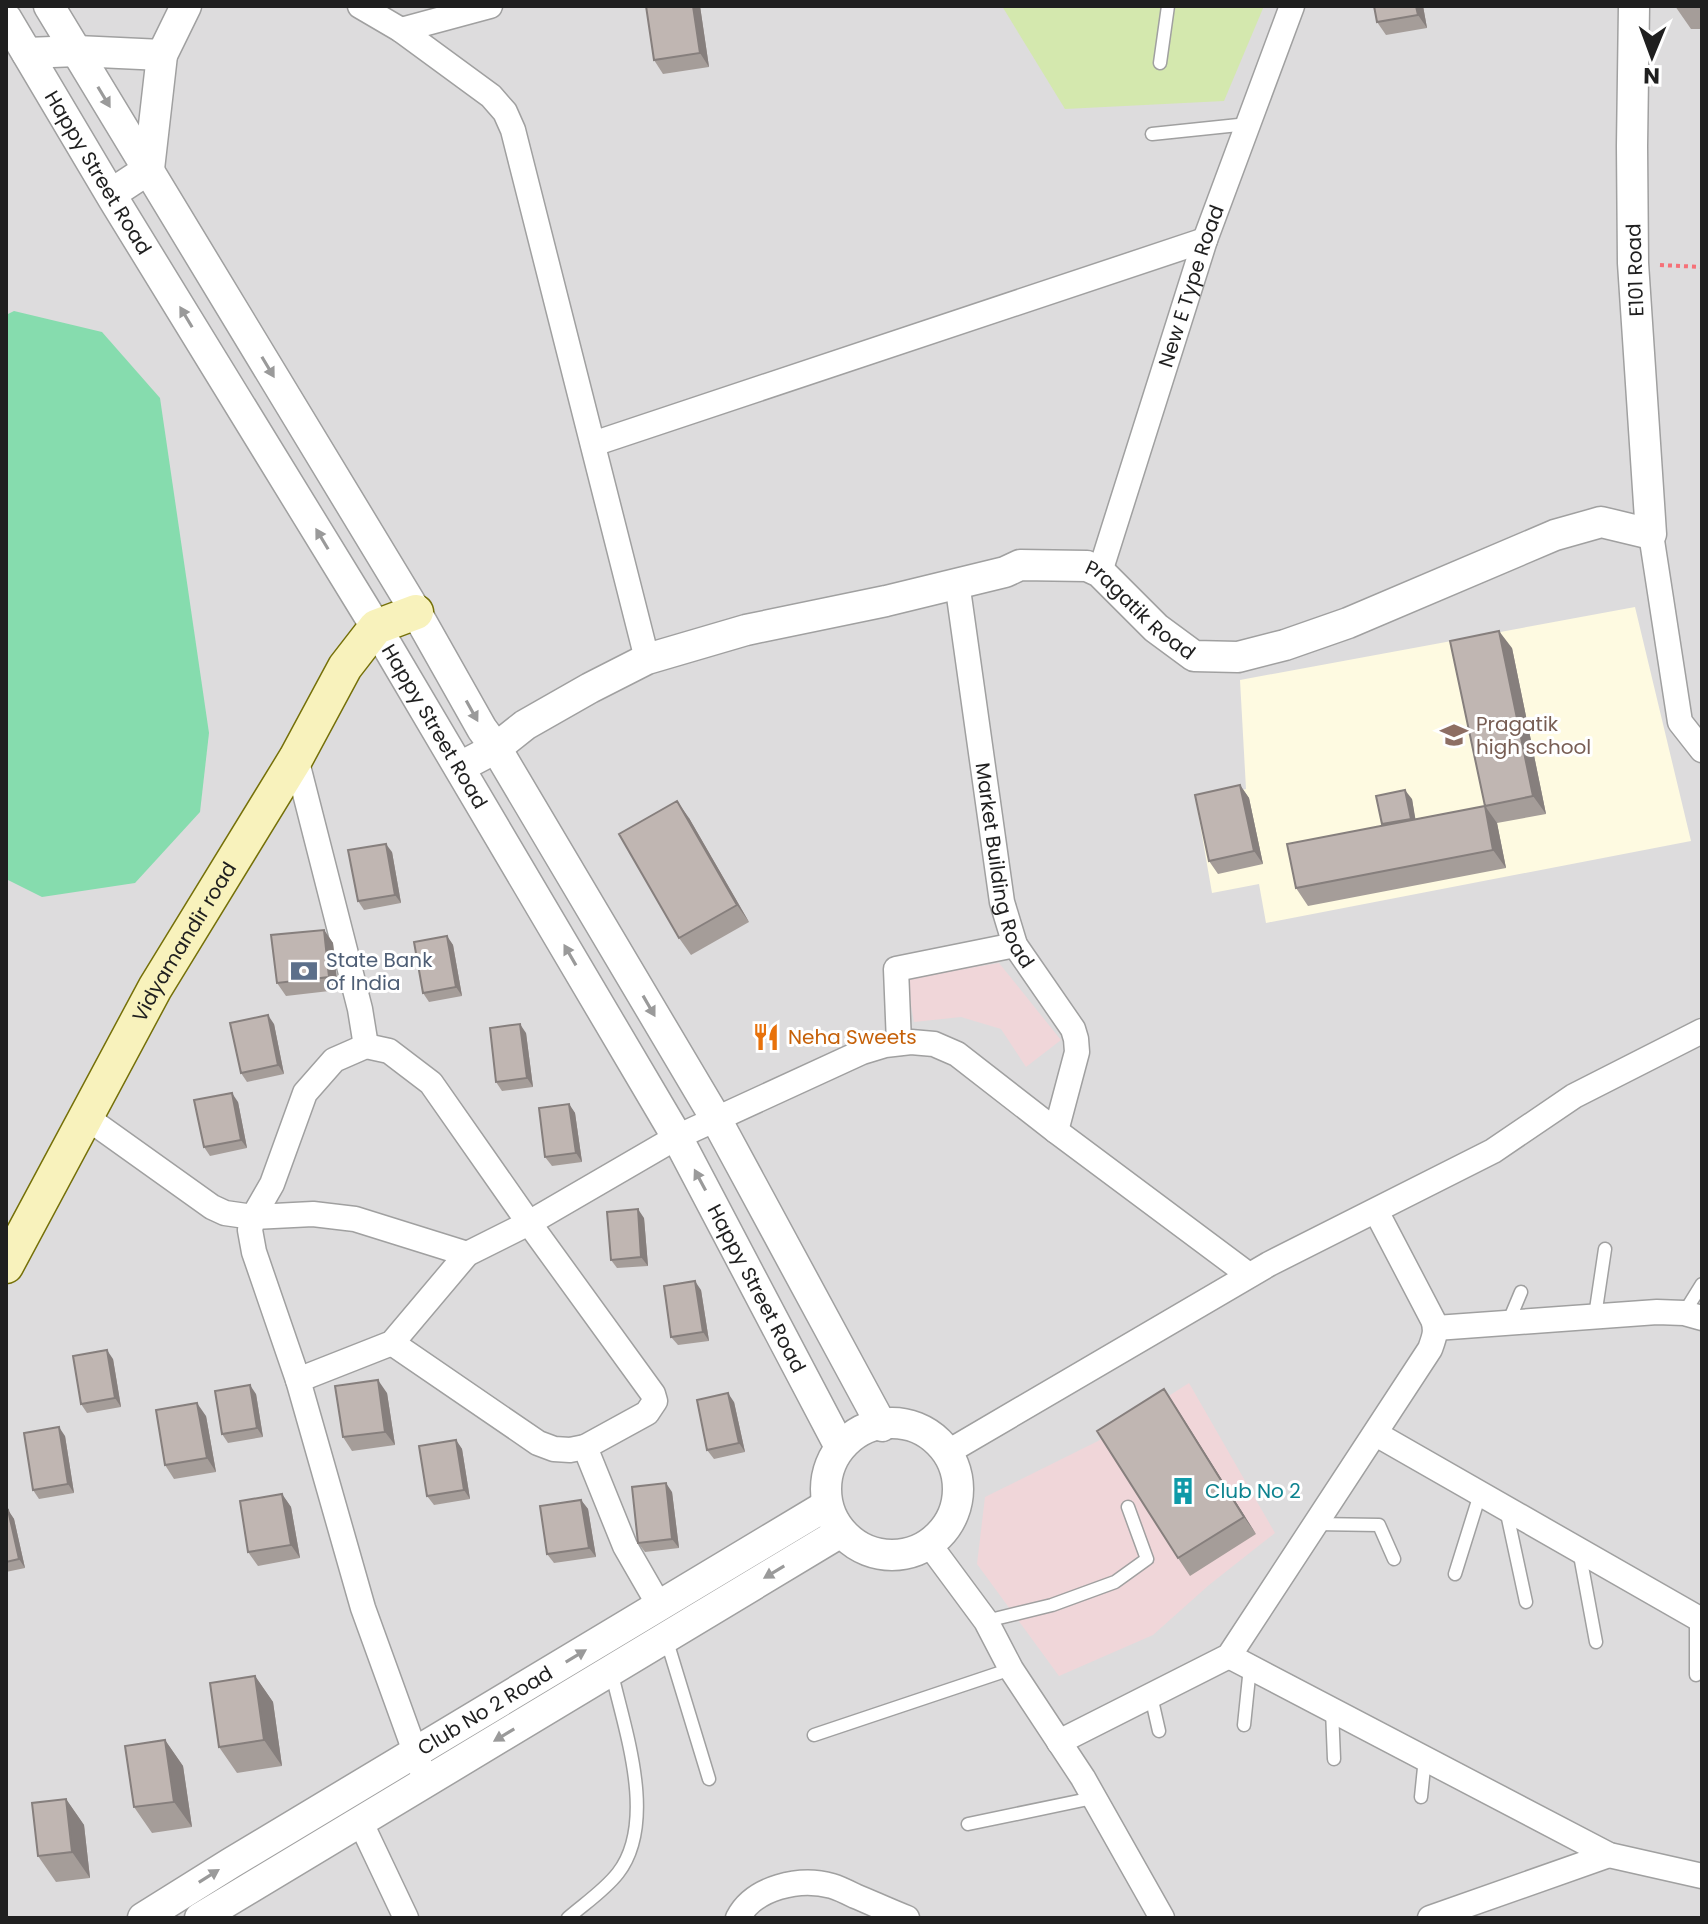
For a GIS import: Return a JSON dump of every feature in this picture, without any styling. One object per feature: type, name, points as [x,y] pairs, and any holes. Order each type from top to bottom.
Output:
[{"type":"main road","points":[[376,627],[416,612]]},
{"type":"main road","name":"Vidyamandir road","points":[[6,1266],[155,988],[296,758],[345,667],[376,627]]},
{"type":"street","name":"Happy Street Road","points":[[49,6],[416,612],[482,729],[716,1119],[882,1426]]},
{"type":"street","points":[[111,194],[149,169],[162,55],[186,6]]},
{"type":"street","points":[[360,6],[401,30],[491,96],[505,112],[513,130],[647,659]]},
{"type":"street","points":[[401,30],[490,6]]},
{"type":"street","name":"New E Type Road","points":[[1100,572],[1205,240],[1292,6]]},
{"type":"street","name":"E101 Road","points":[[1634,6],[1633,263],[1651,534]]},
{"type":"street","name":"Happy Street Road","points":[[6,18],[460,767],[677,1137],[840,1447]]},
{"type":"street","points":[[27,53],[77,51],[162,55]]},
{"type":"street","points":[[593,444],[1205,240]]},
{"type":"street","name":"Pragatik Road","points":[[460,767],[496,748],[525,725],[647,659],[746,630],[886,601],[1005,572],[1020,565],[1087,566],[1100,572],[1156,628],[1194,656],[1238,657],[1285,645],[1348,623],[1555,535],[1601,522],[1651,534]]},
{"type":"street","points":[[1651,534],[1680,722],[1702,750]]},
{"type":"street","points":[[346,578],[387,564]]},
{"type":"street","name":"Market Building Road","points":[[957,582],[1002,902],[1015,945],[1073,1029],[1076,1039],[1077,1052],[1056,1131]]},
{"type":"street","points":[[403,672],[443,658]]},
{"type":"street","points":[[296,758],[360,1009],[366,1046]]},
{"type":"street","points":[[899,1043],[896,969],[1015,945]]},
{"type":"street","points":[[948,1452],[1249,1275],[1493,1151],[1574,1096],[1702,1031]]},
{"type":"street","points":[[298,1380],[392,1343],[467,1254],[529,1223],[677,1137],[862,1052],[899,1043],[934,1044],[957,1054],[1249,1275]]},
{"type":"street","points":[[392,1343],[538,1443],[554,1449],[585,1447],[647,1413],[655,1401],[431,1083],[389,1051],[366,1046],[334,1060],[305,1093],[272,1184],[253,1217],[250,1230],[254,1252],[298,1380],[363,1608],[426,1782]]},
{"type":"street","points":[[86,1117],[212,1207],[225,1213],[253,1217],[313,1214],[345,1217],[467,1254]]},
{"type":"street","points":[[1059,1742],[1151,1696],[1239,1662],[1316,1524],[1430,1349],[1436,1328],[1376,1211]]},
{"type":"street","points":[[1436,1328],[1657,1312],[1693,1315]]},
{"type":"street","points":[[901,1423],[923,1430],[941,1443],[954,1462],[959,1483],[958,1504],[950,1523],[937,1539],[919,1550],[899,1555],[878,1554],[858,1546],[841,1532],[827,1505],[825,1489],[829,1467],[840,1447],[857,1432],[882,1426],[901,1423]]},
{"type":"street","points":[[1376,1434],[1699,1618]]},
{"type":"street","points":[[585,1447],[625,1546],[659,1605]]},
{"type":"street","name":"Club No 2 Road","points":[[143,1918],[827,1505]]},
{"type":"street","name":"Club No 2 Road","points":[[200,1918],[841,1532]]},
{"type":"street","points":[[929,1544],[986,1621],[1011,1669],[1083,1778],[1162,1918]]},
{"type":"street","points":[[1239,1662],[1609,1855],[1702,1876]]},
{"type":"street","points":[[360,1821],[406,1918]]},
{"type":"street","points":[[1430,1918],[1609,1855]]},
{"type":"street","points":[[738,1918],[754,1897],[770,1890],[810,1883],[832,1886],[907,1918]]},
{"type":"lane","points":[[1160,63],[1168,6]]},
{"type":"lane","points":[[1152,134],[1248,124]]},
{"type":"lane","points":[[1595,1316],[1605,1249]]},
{"type":"lane","points":[[1693,1315],[1702,1284]]},
{"type":"lane","points":[[1508,1323],[1521,1292]]},
{"type":"lane","points":[[1455,1574],[1480,1494]]},
{"type":"lane","points":[[986,1621],[1052,1605],[1115,1582],[1147,1559],[1128,1507]]},
{"type":"lane","points":[[1506,1509],[1526,1602]]},
{"type":"lane","points":[[1316,1524],[1379,1525],[1394,1559]]},
{"type":"lane","points":[[1579,1550],[1596,1642]]},
{"type":"lane","points":[[1696,1675],[1699,1618]]},
{"type":"lane","points":[[666,1638],[709,1779]]},
{"type":"lane","points":[[1239,1662],[1244,1725]]},
{"type":"lane","points":[[814,1735],[1011,1669]]},
{"type":"lane","points":[[568,1918],[618,1874],[628,1857],[633,1838],[637,1787],[611,1670]]},
{"type":"lane","points":[[1151,1696],[1159,1731]]},
{"type":"lane","points":[[1332,1710],[1334,1759]]},
{"type":"lane","points":[[1421,1797],[1425,1758]]},
{"type":"lane","points":[[968,1824],[1093,1798]]},
{"type":"path","points":[[1633,263],[1702,267]]},
{"type":"shaded area","points":[[6,6],[1702,6],[1702,1918],[6,1918]]},
{"type":"shaded area","name":"Pragatik high school","points":[[1635,607],[1691,841],[1266,923],[1259,884],[1212,893],[1196,801],[1246,789],[1240,680]]},
{"type":"shaded area","points":[[999,963],[1061,1040],[1026,1067],[1001,1029],[961,1017],[914,1022],[906,978]]},
{"type":"shaded area","name":"Club No 2","points":[[1189,1383],[1275,1533],[1209,1585],[1153,1635],[1059,1676],[977,1564],[985,1497],[1098,1441]]},
{"type":"green space","points":[[1002,6],[1264,6],[1224,101],[1065,109]]},
{"type":"green space","points":[[14,311],[102,332],[160,398],[209,733],[200,812],[135,883],[42,897],[6,879],[6,315]]},
{"type":"building","points":[[646,6],[693,6],[700,53],[654,60]]},
{"type":"building","points":[[1374,6],[1416,6],[1418,15],[1377,22]]},
{"type":"building","points":[[1499,631],[1533,796],[1485,806],[1450,641]]},
{"type":"building","points":[[1240,785],[1254,851],[1209,861],[1195,795]]},
{"type":"building","points":[[1405,790],[1411,819],[1382,824],[1376,796]]},
{"type":"building","points":[[677,801],[737,905],[679,938],[619,834]]},
{"type":"building","points":[[1485,806],[1493,850],[1296,888],[1287,844]]},
{"type":"building","points":[[386,844],[395,895],[358,901],[348,850]]},
{"type":"building","points":[[324,930],[329,977],[277,983],[271,935]]},
{"type":"building","points":[[447,936],[456,987],[423,993],[414,942]]},
{"type":"building","points":[[268,1015],[278,1065],[241,1073],[230,1023]]},
{"type":"building","points":[[520,1024],[527,1078],[496,1082],[490,1028]]},
{"type":"building","points":[[232,1093],[241,1140],[204,1147],[194,1100]]},
{"type":"building","points":[[569,1104],[576,1153],[545,1157],[539,1108]]},
{"type":"building","points":[[638,1209],[641,1257],[611,1260],[607,1212]]},
{"type":"building","points":[[695,1281],[703,1332],[671,1337],[664,1286]]},
{"type":"building","points":[[107,1350],[115,1398],[81,1404],[73,1356]]},
{"type":"building","points":[[378,1380],[385,1432],[343,1437],[335,1386]]},
{"type":"building","points":[[250,1385],[257,1428],[222,1434],[215,1391]]},
{"type":"building","name":"Club No 2","points":[[1164,1389],[1244,1517],[1178,1558],[1097,1431]]},
{"type":"building","points":[[728,1393],[739,1443],[707,1450],[697,1400]]},
{"type":"building","points":[[197,1403],[207,1458],[165,1465],[156,1410]]},
{"type":"building","points":[[59,1427],[68,1484],[33,1490],[24,1433]]},
{"type":"building","points":[[456,1440],[464,1490],[427,1496],[419,1446]]},
{"type":"building","points":[[666,1483],[672,1539],[638,1543],[632,1487]]},
{"type":"building","points":[[282,1494],[291,1545],[248,1552],[240,1501]]},
{"type":"building","points":[[581,1500],[589,1548],[547,1554],[540,1506]]},
{"type":"building","points":[[6,1511],[19,1559],[6,1562]]},
{"type":"building","points":[[255,1676],[264,1740],[219,1747],[210,1683]]},
{"type":"building","points":[[165,1740],[174,1802],[134,1807],[125,1746]]},
{"type":"building","points":[[66,1799],[72,1852],[38,1856],[32,1803]]},
{"type":"place","name":"Pragatik high school","points":[[1454,735]]},
{"type":"place","name":"State Bank of India","points":[[304,971]]},
{"type":"place","name":"Neha Sweets","points":[[766,1037]]},
{"type":"place","name":"Club No 2","points":[[1183,1491]]}]
